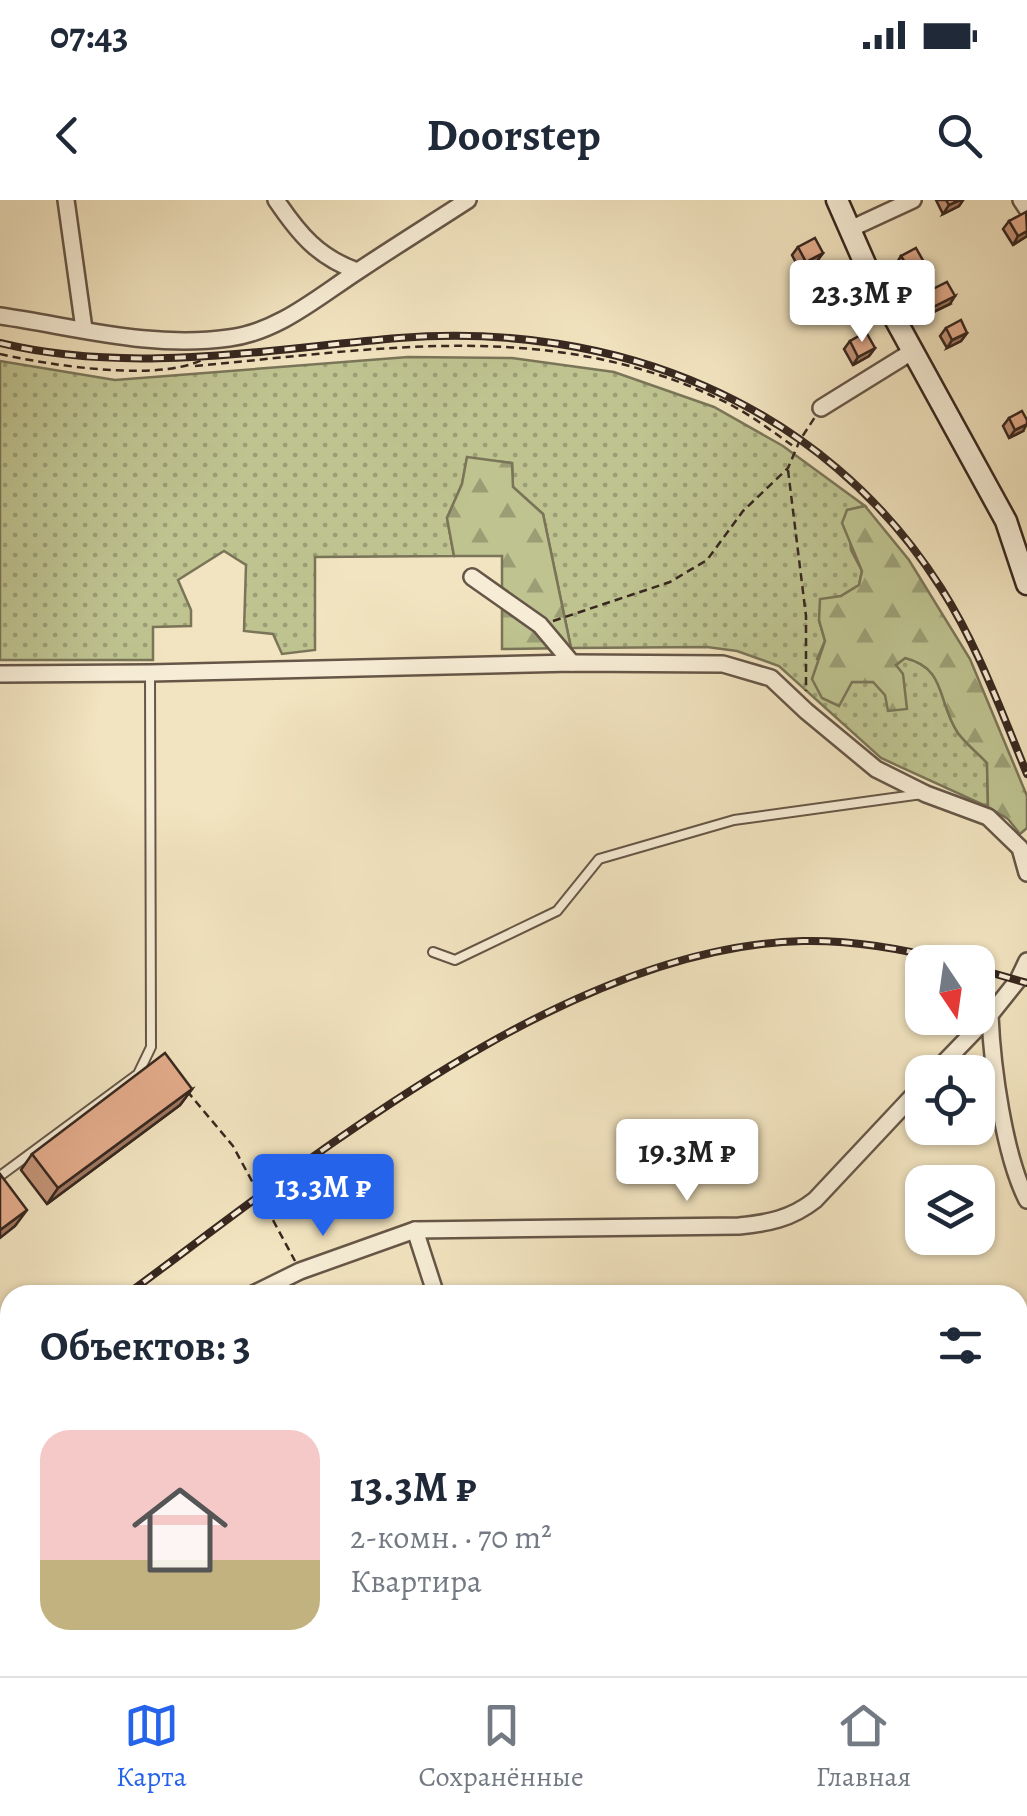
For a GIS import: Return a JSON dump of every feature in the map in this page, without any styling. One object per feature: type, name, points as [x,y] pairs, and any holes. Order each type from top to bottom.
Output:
[{"type":"main road","points":[[838,200],[848,230],[1006,521],[1027,584]]},
{"type":"street","points":[[66,200],[84,328]]},
{"type":"street","points":[[276,200],[316,249],[331,262],[357,271]]},
{"type":"street","points":[[0,316],[84,328],[120,339],[231,338],[270,328],[468,200]]},
{"type":"street","points":[[848,230],[914,200]]},
{"type":"street","points":[[1021,200],[1027,209]]},
{"type":"street","points":[[821,408],[913,351]]},
{"type":"street","points":[[472,577],[540,624],[572,663]]},
{"type":"street","points":[[0,674],[572,663],[723,664],[771,678],[806,712],[876,768],[926,794],[988,818],[1020,848],[1027,873]]},
{"type":"street","points":[[995,1009],[1018,980],[1027,961]]},
{"type":"street","points":[[951,1055],[971,1035]]},
{"type":"street","points":[[991,1035],[1011,1152],[1027,1200]]},
{"type":"street","points":[[271,1285],[415,1230],[739,1226],[772,1222],[799,1212],[814,1200],[905,1104]]},
{"type":"street","points":[[415,1230],[433,1285]]},
{"type":"lane","points":[[0,1176],[138,1074],[151,1047],[150,674]]},
{"type":"lane","points":[[433,952],[455,960],[557,911],[598,859],[734,820],[926,794]]},
{"type":"path","points":[[195,366],[231,338]]},
{"type":"path","points":[[0,354],[46,364],[119,370],[408,346],[490,344],[551,350],[624,364],[687,385],[736,408],[796,448]]},
{"type":"path","points":[[540,624],[670,582],[707,560],[743,512],[788,468],[821,408]]},
{"type":"path","points":[[788,468],[806,616],[806,712]]},
{"type":"path","points":[[186,1090],[233,1146],[300,1271]]},
{"type":"green space","points":[[408,357],[512,358],[614,372],[714,407],[783,446],[865,506],[847,510],[851,550],[862,571],[859,585],[841,596],[819,620],[825,641],[817,659],[852,682],[874,682],[885,695],[896,665],[905,658],[928,670],[940,688],[958,733],[987,763],[988,807],[881,758],[779,666],[737,651],[707,647],[571,648],[543,514],[513,487],[512,463],[467,458],[462,484],[447,518],[454,556],[315,557],[315,650],[282,654],[273,634],[244,631],[246,565],[224,551],[178,580],[191,610],[191,626],[153,627],[153,660],[0,660],[0,361],[115,380]]},
{"type":"green space","points":[[467,457],[512,463],[513,487],[543,514],[571,648],[502,649],[502,556],[454,556],[447,518],[462,484]]},
{"type":"green space","points":[[865,506],[909,560],[970,659],[1027,796],[1027,828],[1020,834],[1008,819],[988,807],[987,763],[958,733],[928,670],[905,658],[896,665],[903,674],[907,709],[888,711],[885,695],[873,682],[852,682],[839,706],[822,698],[812,679],[825,641],[819,620],[820,599],[841,596],[859,585],[862,571],[842,523],[847,510]]},
{"type":"building","points":[[1026,212],[1027,231],[1018,236],[1009,221]]},
{"type":"building","points":[[815,238],[823,253],[806,262],[798,247]]},
{"type":"building","points":[[916,248],[925,264],[911,272],[901,256]]},
{"type":"building","points":[[947,282],[955,296],[933,307],[925,293]]},
{"type":"building","points":[[842,288],[850,301],[830,312],[822,298]]},
{"type":"building","points":[[961,320],[967,333],[952,340],[946,328]]},
{"type":"building","points":[[866,332],[875,348],[858,357],[850,341]]},
{"type":"building","points":[[1022,411],[1027,424],[1015,430],[1009,418]]},
{"type":"building","points":[[165,1053],[192,1089],[58,1188],[32,1154]]},
{"type":"building","points":[[0,1174],[27,1210],[0,1230]]},
{"type":"railway","points":[[0,343],[49,352],[149,358],[399,338],[479,336],[558,344],[634,361],[706,387],[774,423],[837,468],[893,523],[941,588],[966,633],[1027,774]]},
{"type":"railway","points":[[139,1285],[276,1183],[445,1069],[533,1020],[623,979],[713,952],[803,941],[905,951]]},
{"type":"railway","points":[[995,974],[1027,983]]}]
